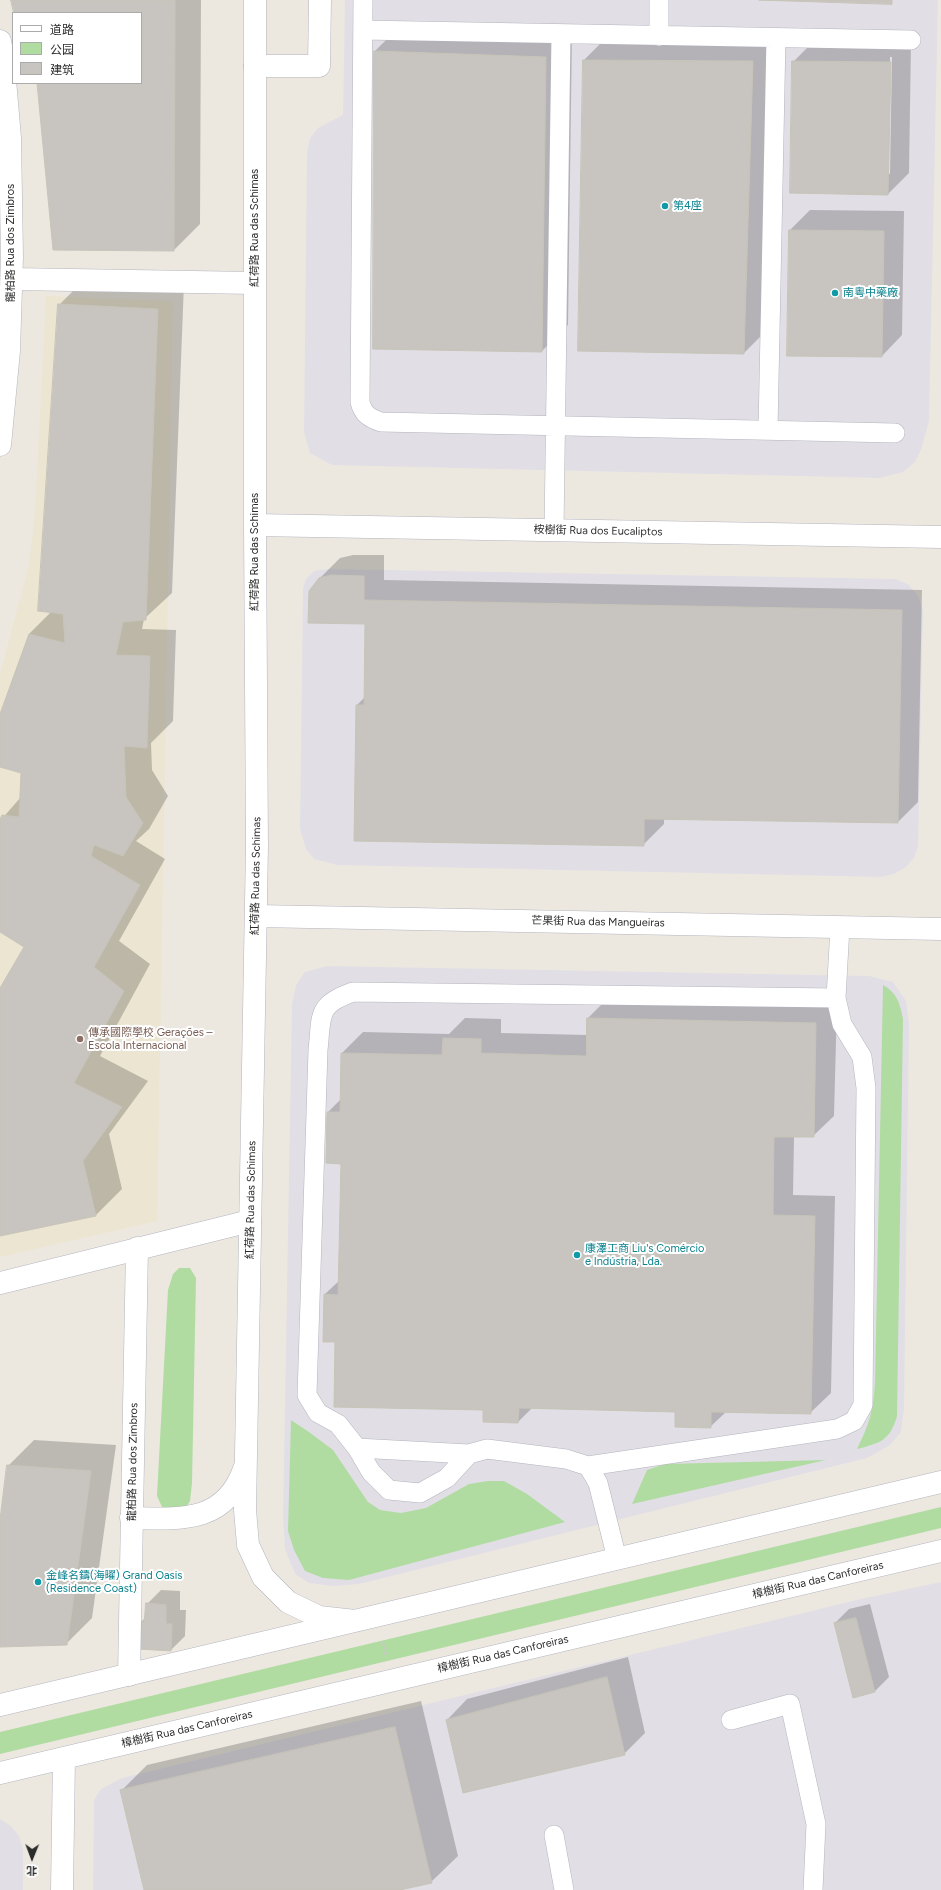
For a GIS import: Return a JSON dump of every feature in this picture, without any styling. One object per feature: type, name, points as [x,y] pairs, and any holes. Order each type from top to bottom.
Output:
[{"type":"street","name":"紅荷路 Rua das Schimas","points":[[255,0],[254,283],[256,916],[245,1510],[248,1545],[263,1577],[288,1602],[319,1617],[355,1621]]},
{"type":"street","points":[[255,66],[319,66],[320,0]]},
{"type":"street","name":"龍柏路 Rua dos Zimbros","points":[[0,42],[3,57],[10,138],[12,279],[9,352],[0,445]]},
{"type":"street","points":[[12,279],[254,283]]},
{"type":"street","name":"桉樹街 Rua dos Eucaliptos","points":[[255,525],[941,537]]},
{"type":"street","name":"芒果街 Rua das Mangueiras","points":[[256,916],[941,929]]},
{"type":"street","points":[[0,1283],[250,1221]]},
{"type":"street","name":"龍柏路 Rua dos Zimbros","points":[[129,1675],[137,1248]]},
{"type":"street","points":[[131,1518],[183,1519],[205,1513],[225,1500],[239,1483],[246,1462]]},
{"type":"street","points":[[0,1705],[941,1482]]},
{"type":"street","name":"樟樹街 Rua das Canforeiras","points":[[0,1773],[941,1552]]},
{"type":"street","points":[[62,1890],[64,1758]]},
{"type":"lane","points":[[363,0],[360,402],[362,411],[369,418],[380,422],[895,433]]},
{"type":"lane","points":[[659,36],[660,0]]},
{"type":"lane","points":[[363,30],[911,40]]},
{"type":"lane","points":[[554,530],[561,34]]},
{"type":"lane","points":[[768,430],[776,38]]},
{"type":"lane","points":[[357,1448],[469,1454],[487,1449],[566,1459],[588,1466],[837,1429],[854,1421],[863,1405],[866,1088],[862,1057],[842,1024],[836,998],[840,927]]},
{"type":"lane","points":[[469,1454],[447,1478],[420,1493],[390,1490],[371,1472],[357,1448],[338,1424],[318,1413],[307,1395],[318,1050],[322,1012],[334,999],[353,992],[836,998]]},
{"type":"lane","points":[[588,1466],[598,1483],[617,1559]]},
{"type":"lane","points":[[731,1720],[790,1704],[816,1824],[813,1890]]},
{"type":"lane","points":[[554,1835],[564,1890]]},
{"type":"path","points":[[377,1616],[392,1680]]},
{"type":"shaded area","points":[[345,0],[938,0],[929,421],[921,450],[915,462],[903,472],[880,478],[332,465],[310,453],[304,432],[307,153],[310,138],[318,128],[343,115]]},
{"type":"shaded area","points":[[46,296],[173,301],[157,1221],[0,1257],[0,674],[29,565],[35,511]]},
{"type":"shaded area","points":[[329,569],[896,579],[909,585],[918,596],[923,610],[918,847],[914,858],[906,867],[894,874],[881,877],[337,865],[314,859],[306,849],[300,829],[303,588],[306,579],[314,571]]},
{"type":"shaded area","points":[[327,966],[869,976],[893,982],[906,1001],[909,1023],[904,1408],[901,1432],[890,1445],[867,1458],[359,1584],[333,1586],[309,1583],[295,1574],[285,1549],[283,1518],[292,1004],[296,985],[305,972]]},
{"type":"shaded area","points":[[941,1582],[941,1890],[93,1890],[94,1800],[101,1789],[122,1778],[861,1599]]},
{"type":"shaded area","points":[[0,1819],[11,1826],[19,1836],[23,1849],[23,1890],[0,1890]]},
{"type":"green space","points":[[883,985],[895,995],[901,1008],[903,1019],[897,1416],[891,1431],[883,1440],[857,1449],[870,1417],[875,1382]]},
{"type":"green space","points":[[179,1268],[190,1268],[196,1278],[192,1483],[190,1501],[184,1511],[163,1509],[157,1496],[168,1290],[173,1274]]},
{"type":"green space","points":[[291,1420],[333,1450],[368,1502],[380,1510],[401,1513],[426,1508],[469,1484],[488,1481],[504,1481],[527,1494],[565,1522],[349,1580],[323,1578],[305,1571],[294,1550],[288,1531]]},
{"type":"green space","points":[[826,1460],[632,1504],[647,1470],[665,1464]]},
{"type":"green space","points":[[941,1507],[941,1528],[0,1754],[0,1732]]},
{"type":"building","points":[[11,0],[175,0],[174,251],[53,250],[37,84],[142,84],[142,12],[14,12]]},
{"type":"building","points":[[759,0],[892,0],[892,4]]},
{"type":"building","points":[[374,51],[546,57],[542,352],[373,349]]},
{"type":"building","name":"第4座","points":[[583,60],[753,61],[744,354],[578,351]]},
{"type":"building","points":[[792,61],[891,62],[888,195],[790,193]]},
{"type":"building","name":"南粵中藥廠","points":[[789,230],[884,231],[882,357],[787,356]]},
{"type":"building","points":[[58,304],[158,309],[146,620],[123,622],[116,655],[150,656],[147,748],[124,746],[126,797],[143,823],[123,856],[94,845],[91,856],[140,885],[94,967],[124,991],[74,1083],[122,1107],[83,1161],[96,1216],[0,1236],[0,988],[24,947],[0,932],[0,819],[2,815],[19,817],[21,773],[0,767],[0,714],[29,634],[65,643],[63,614],[38,611]]},
{"type":"building","points":[[332,575],[364,576],[364,600],[902,610],[898,823],[644,819],[644,846],[354,841],[356,705],[364,705],[365,624],[308,623],[309,591],[319,578]]},
{"type":"building","name":"康澤工商 Liu's Comércio e Indústria, Lda.","points":[[587,1018],[816,1023],[814,1137],[774,1137],[773,1215],[815,1216],[811,1414],[711,1412],[711,1428],[675,1427],[675,1412],[519,1408],[518,1423],[483,1422],[483,1410],[334,1407],[335,1342],[323,1342],[324,1294],[338,1295],[341,1164],[326,1163],[327,1112],[340,1112],[341,1053],[442,1055],[443,1038],[481,1039],[481,1053],[586,1056]]},
{"type":"building","name":"金峰名鑄(海曜) Grand Oasis (Residence Coast)","points":[[7,1465],[91,1471],[67,1645],[0,1647],[0,1520]]},
{"type":"building","points":[[146,1603],[166,1605],[166,1624],[172,1624],[171,1651],[138,1649],[140,1621],[144,1622]]},
{"type":"building","points":[[856,1618],[875,1692],[853,1698],[834,1623]]},
{"type":"building","points":[[607,1677],[625,1755],[463,1793],[446,1720]]},
{"type":"building","points":[[395,1727],[432,1883],[400,1890],[144,1890],[120,1790]]},
{"type":"place","name":"第4座","points":[[665,206]]},
{"type":"place","name":"南粵中藥廠","points":[[835,293]]},
{"type":"place","name":"傳承國際學校 Gerações – Escola Internacional","points":[[80,1039]]},
{"type":"place","name":"康澤工商 Liu's Comércio e Indústria, Lda.","points":[[577,1255]]},
{"type":"place","name":"金峰名鑄(海曜) Grand Oasis (Residence Coast)","points":[[38,1582]]}]
